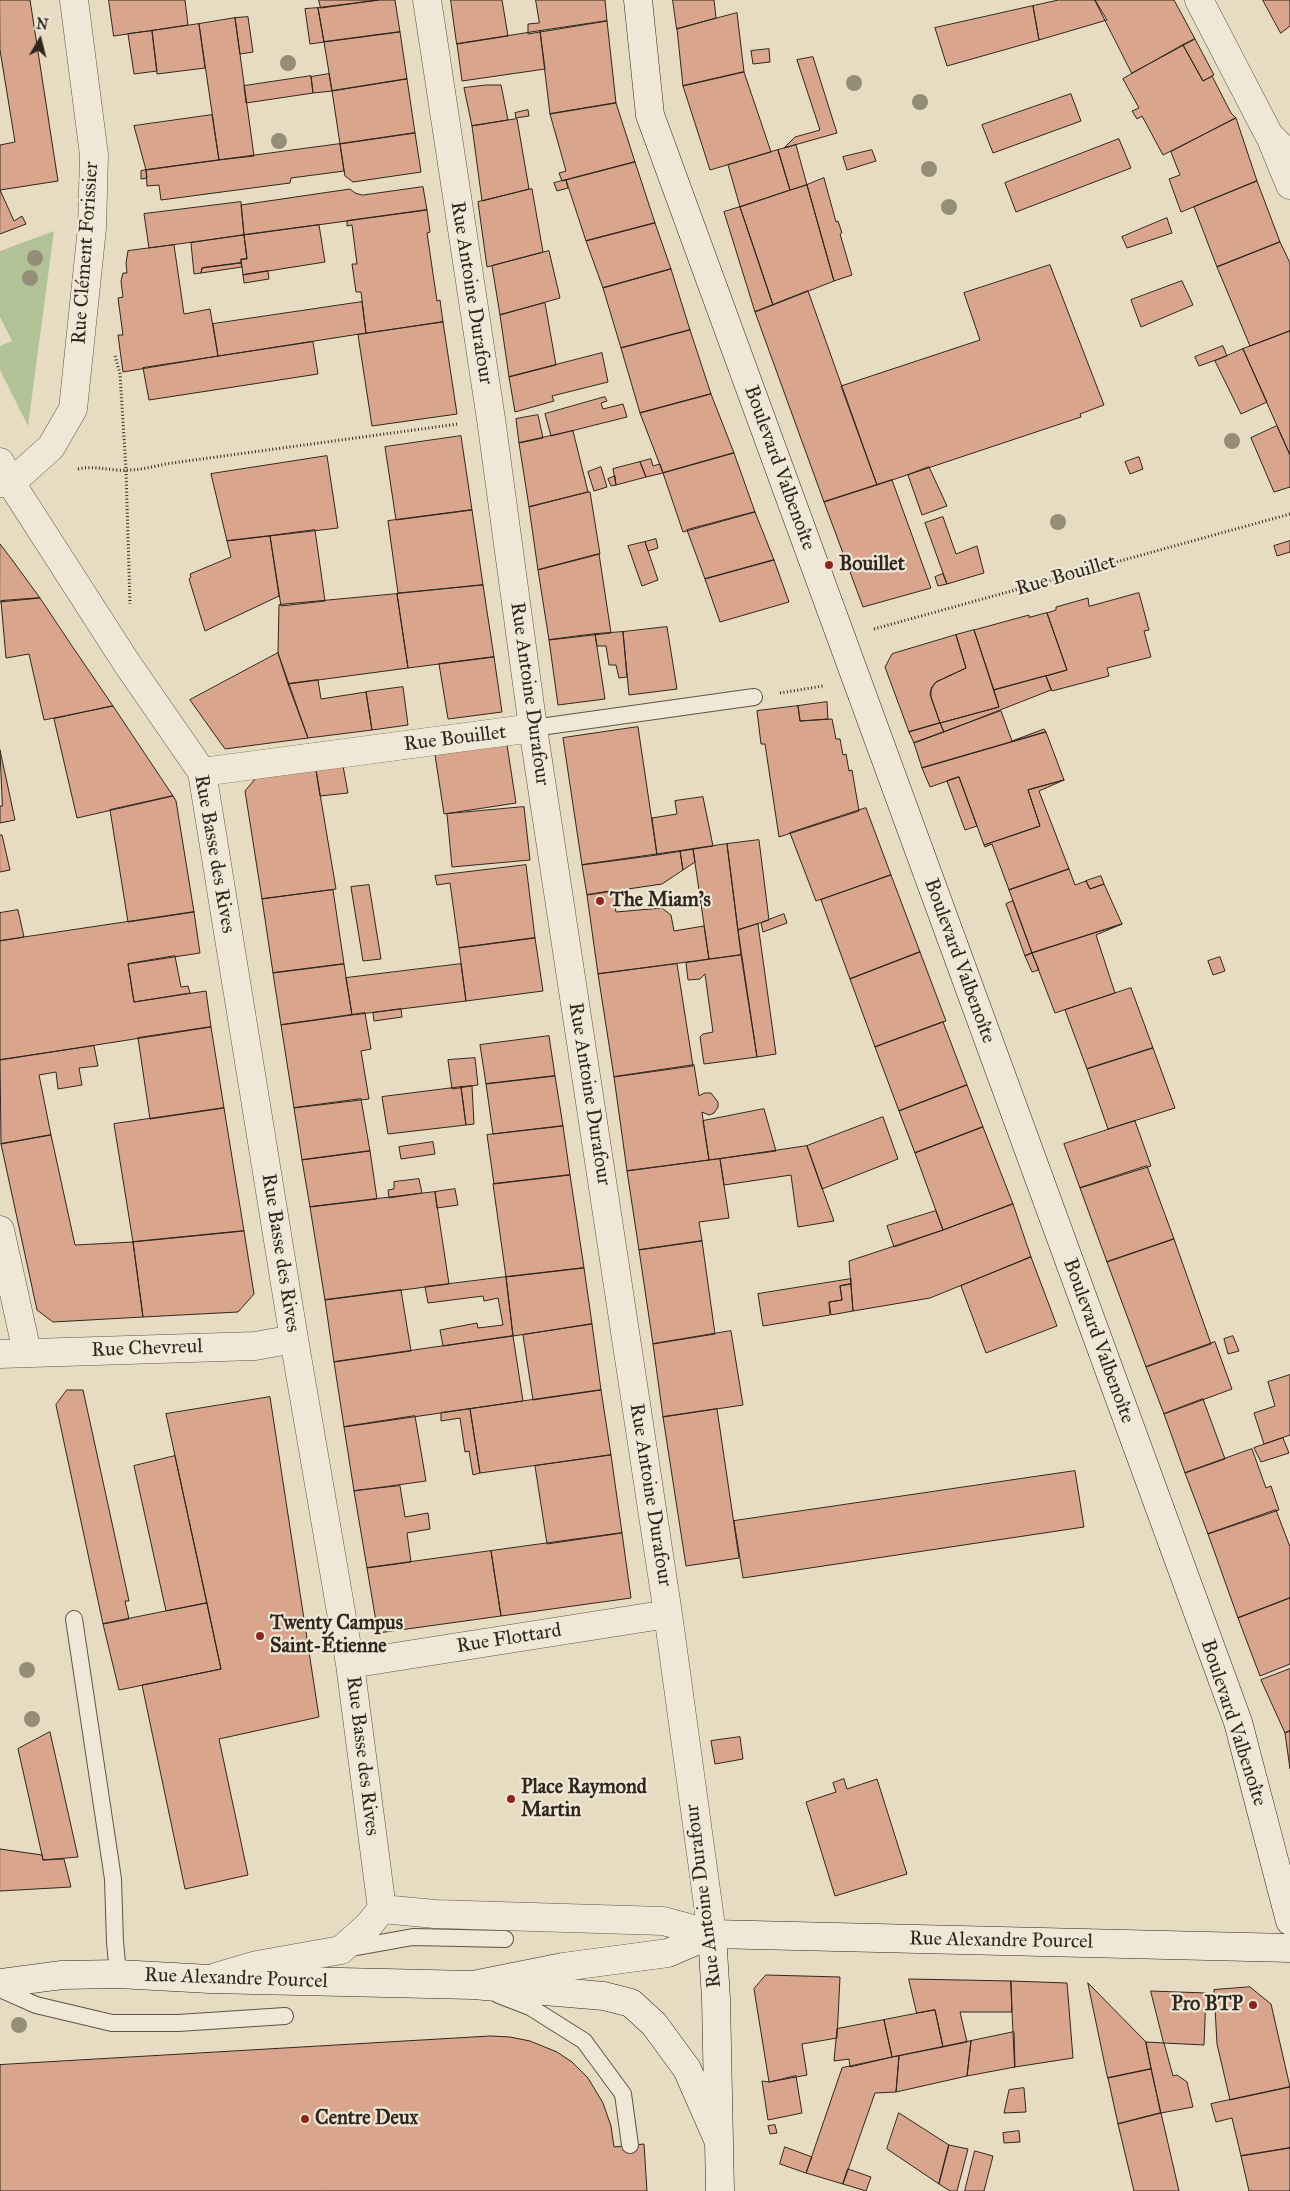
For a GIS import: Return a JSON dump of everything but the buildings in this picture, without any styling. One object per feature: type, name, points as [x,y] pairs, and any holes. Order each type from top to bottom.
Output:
[{"type":"street","name":"Rue Clément Forissier","points":[[4,476],[51,447],[73,409],[92,228],[94,155],[74,0]]},
{"type":"street","name":"Rue Antoine Durafour","points":[[427,0],[491,419],[533,728],[668,1614],[712,1934],[716,1999],[720,2191]]},
{"type":"street","name":"Boulevard Valbenoîte","points":[[638,0],[650,115],[1238,1722],[1290,1921]]},
{"type":"street","points":[[1199,0],[1270,135],[1290,185]]},
{"type":"street","points":[[1270,135],[1290,156]]},
{"type":"street","name":"Rue Basse des Rives","points":[[4,476],[126,662],[202,772],[294,1339],[350,1664],[382,1909]]},
{"type":"street","name":"Rue Bouillet","points":[[202,772],[533,728]]},
{"type":"street","points":[[0,1230],[27,1352]]},
{"type":"street","name":"Rue Chevreul","points":[[0,1354],[255,1346],[294,1339]]},
{"type":"street","name":"Rue Flottard","points":[[350,1664],[668,1614]]},
{"type":"street","points":[[210,1979],[257,1964],[341,1950],[368,1926],[382,1909]]},
{"type":"street","name":"Rue Alexandre Pourcel","points":[[382,1909],[435,1914],[663,1921],[712,1934],[1290,1948]]},
{"type":"street","name":"Rue Alexandre Pourcel","points":[[473,1985],[563,1967],[668,1953],[712,1934]]},
{"type":"street","name":"Rue Alexandre Pourcel","points":[[0,1983],[62,1975],[118,1974],[210,1979],[473,1985],[604,1996],[631,2004],[654,2024],[687,2070],[719,2142]]},
{"type":"lane","name":"Rue Bouillet","points":[[533,728],[754,697]]},
{"type":"lane","points":[[74,1619],[113,1879],[118,1974]]},
{"type":"lane","points":[[341,1950],[413,1937],[505,1939]]},
{"type":"lane","points":[[473,1985],[530,2007],[584,2041],[623,2094],[630,2146]]},
{"type":"lane","points":[[0,1989],[36,2005],[112,2023],[178,2023],[286,2016]]},
{"type":"path","points":[[113,350],[120,374],[126,470],[130,606]]},
{"type":"path","points":[[93,466],[140,470],[165,464],[491,419]]},
{"type":"path","name":"Rue Bouillet","points":[[842,638],[1290,514]]},
{"type":"path","points":[[754,697],[820,687],[851,666]]},
{"type":"green space","points":[[54,231],[28,426],[0,370],[0,346],[12,341],[0,317],[0,251]]},
{"type":"place","name":"Bouillet","points":[[829,565]]},
{"type":"place","name":"The Miam's","points":[[600,901]]},
{"type":"place","name":"Twenty Campus Saint-Étienne","points":[[260,1636]]},
{"type":"place","name":"Place Raymond Martin","points":[[511,1799]]},
{"type":"place","name":"Pro BTP","points":[[1253,2005]]},
{"type":"place","name":"Centre Deux","points":[[305,2119]]}]
